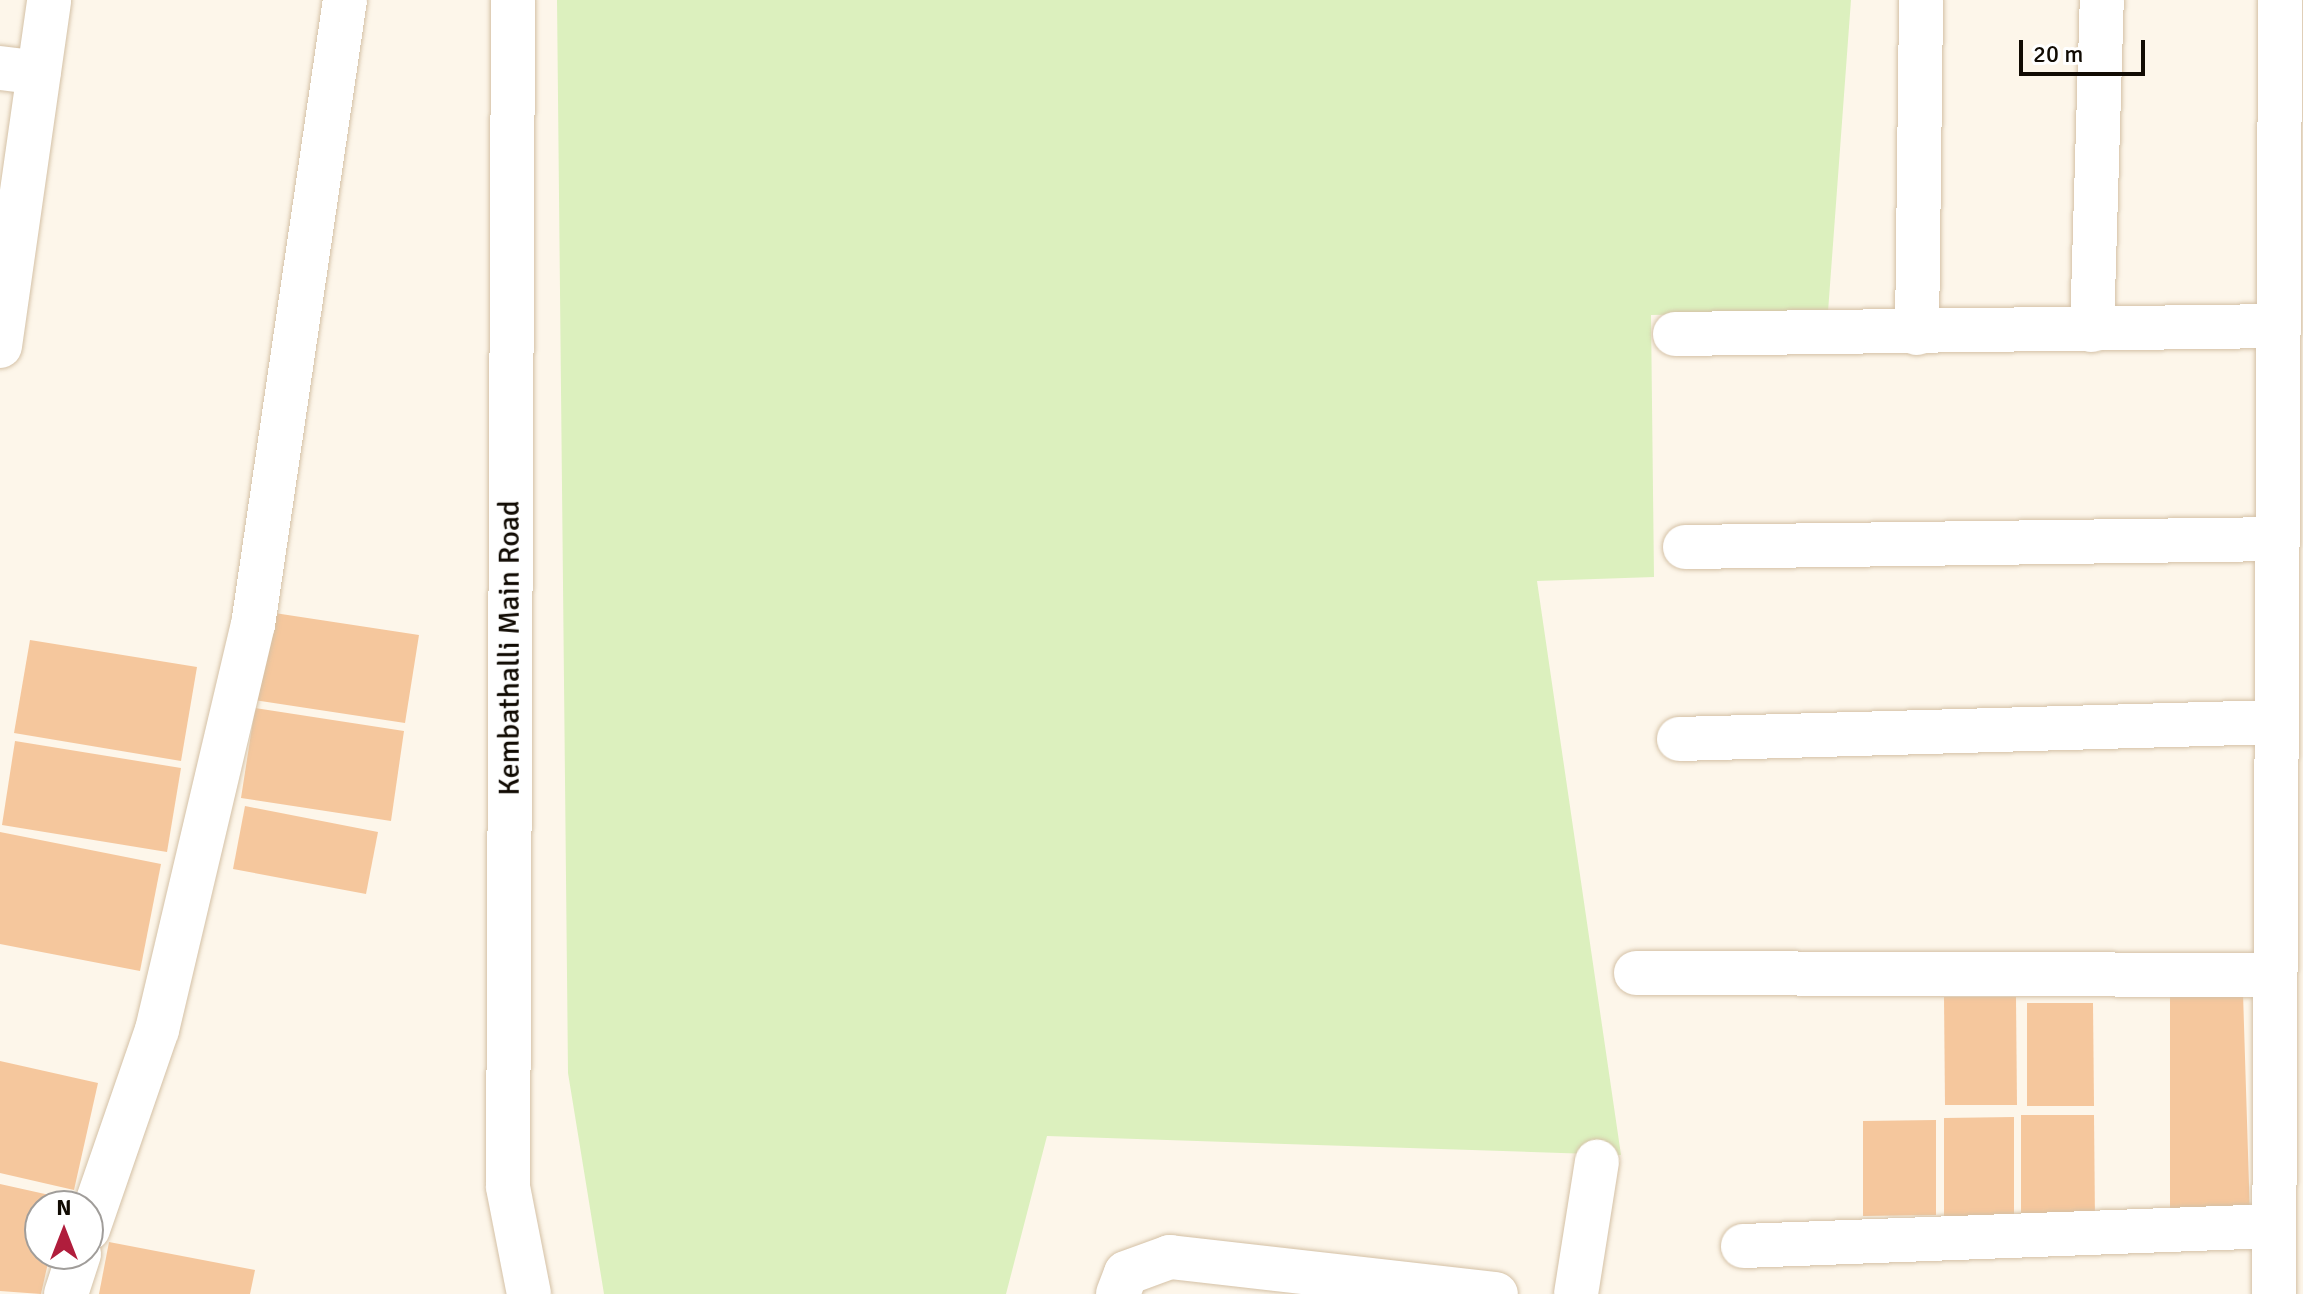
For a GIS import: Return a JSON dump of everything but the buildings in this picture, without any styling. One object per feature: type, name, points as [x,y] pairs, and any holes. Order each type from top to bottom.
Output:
[{"type":"street","points":[[0,346],[19,71],[49,0]]},
{"type":"street","points":[[102,1190],[157,1030],[253,625],[345,0]]},
{"type":"street","name":"Kembathalli Main Road","points":[[513,0],[508,1187],[529,1294]]},
{"type":"street","points":[[1917,333],[1921,0]]},
{"type":"street","points":[[2092,330],[2102,0]]},
{"type":"street","points":[[2274,1294],[2274,1226],[2289,1113],[2275,975],[2289,912],[2285,701],[2277,539],[2290,470],[2278,326],[2291,254],[2291,69],[2280,0]]},
{"type":"street","points":[[1675,334],[2278,326]]},
{"type":"street","points":[[1685,547],[2277,539]]},
{"type":"street","points":[[1679,739],[2285,701]]},
{"type":"street","points":[[1636,973],[2275,975]]},
{"type":"street","points":[[1576,1294],[1597,1162]]},
{"type":"street","points":[[1743,1246],[2274,1226]]},
{"type":"street","points":[[1118,1294],[1126,1273],[1170,1257],[1380,1288],[1496,1294]]},
{"type":"street","points":[[66,1294],[74,1270]]},
{"type":"green space","points":[[557,0],[1851,0],[1828,312],[1651,315],[1654,577],[1537,581],[1621,1155],[1047,1136],[1006,1294],[604,1294],[568,1073]]}]
